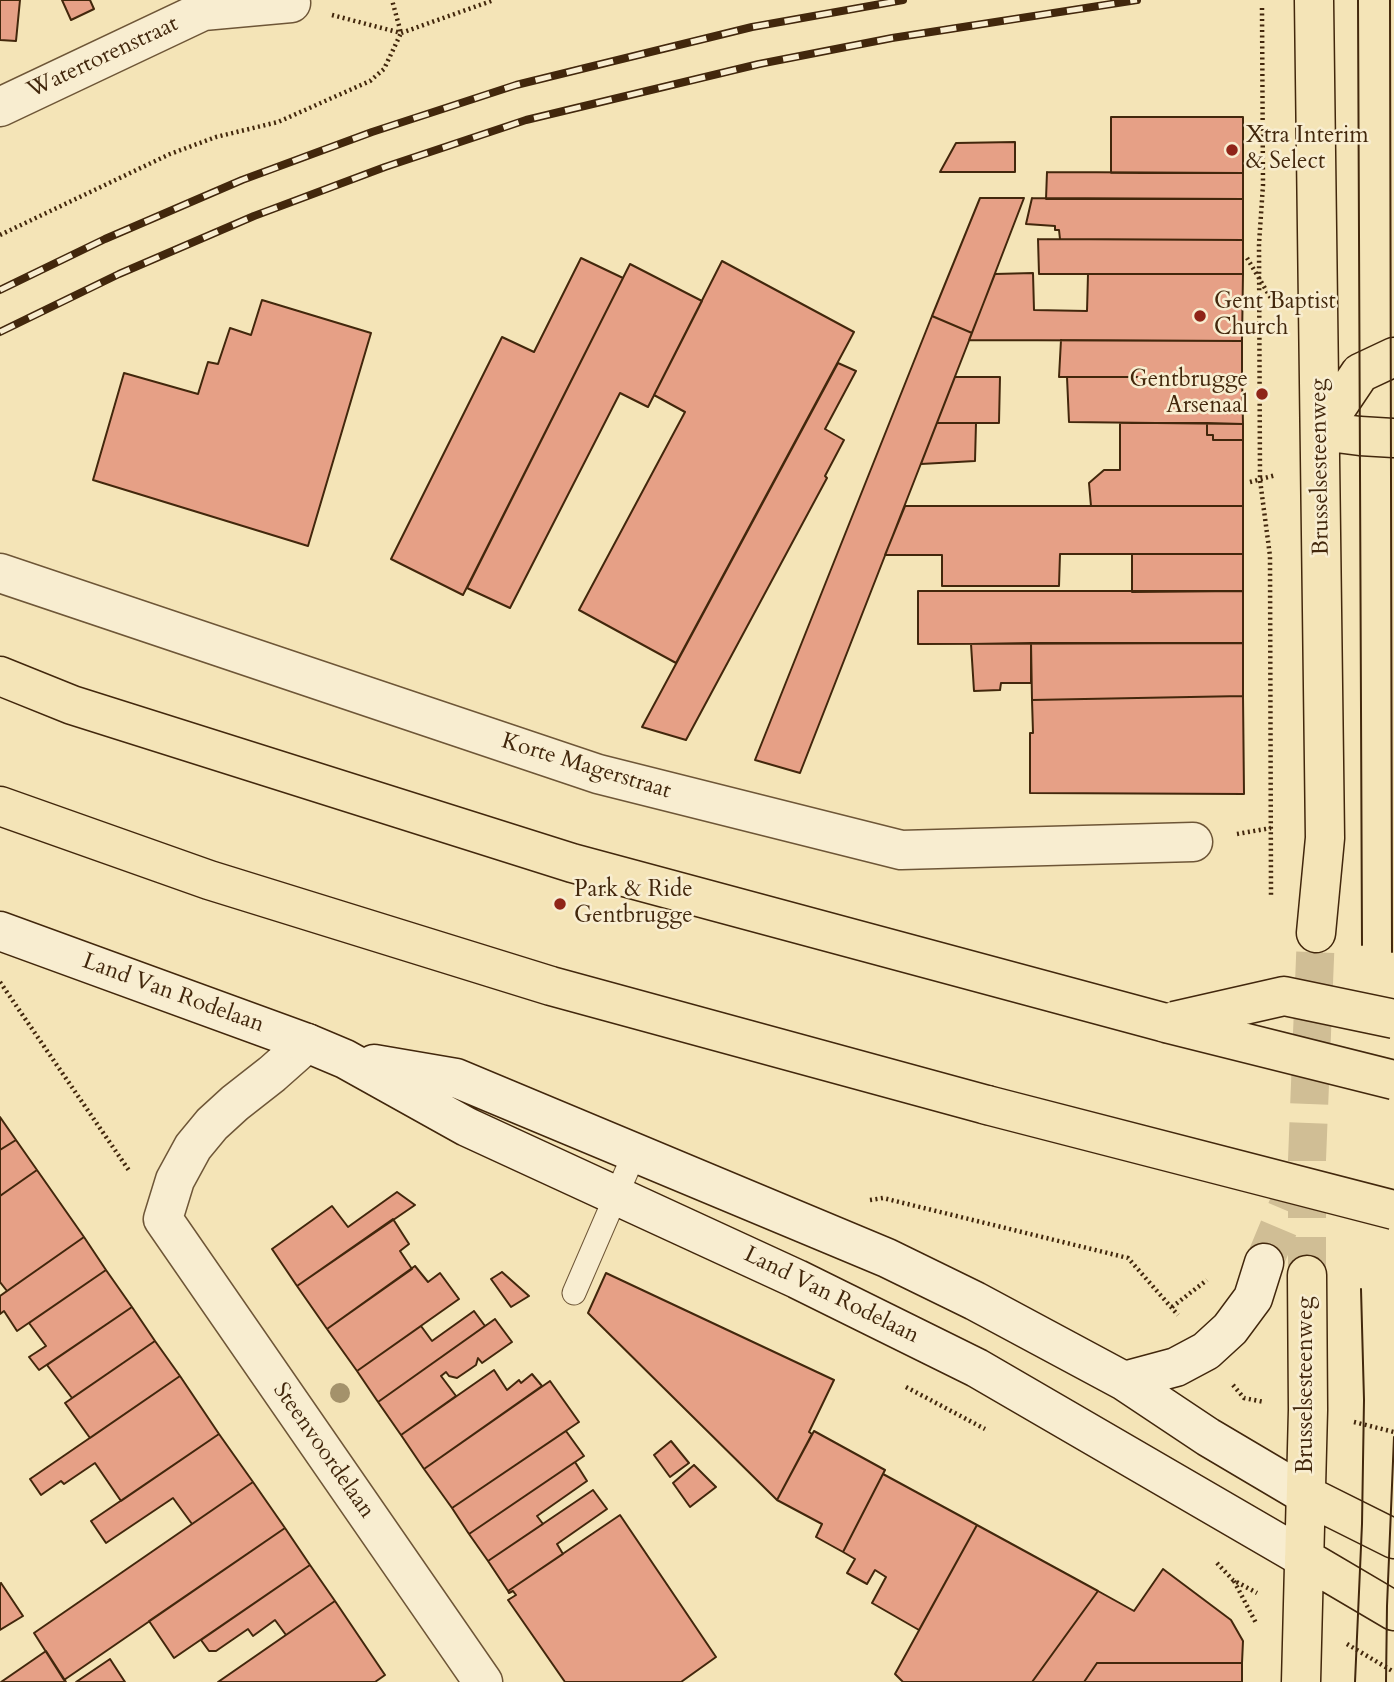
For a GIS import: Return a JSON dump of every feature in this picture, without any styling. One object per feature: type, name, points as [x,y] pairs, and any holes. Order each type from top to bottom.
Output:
[{"type":"main road","name":"Brusselsesteenweg","points":[[1314,1],[1325,838],[1317,933]]},
{"type":"main road","points":[[1394,357],[1360,373],[1321,431],[1394,438]]},
{"type":"main road","points":[[0,676],[72,705],[572,863],[1166,1023],[1394,1080]]},
{"type":"main road","points":[[0,806],[209,880],[551,986],[987,1105],[1394,1210]]},
{"type":"main road","points":[[1166,1023],[1284,996],[1394,1019]]},
{"type":"main road","name":"Brusselsesteenweg","points":[[1301,1682],[1308,1410],[1307,1275]]},
{"type":"main road","name":"Brusselsesteenweg","points":[[1306,1495],[1394,1539]]},
{"type":"main road","points":[[1304,1558],[1394,1611]]},
{"type":"street","name":"Watertorenstraat","points":[[0,107],[203,11],[292,1]]},
{"type":"street","name":"Korte Magerstraat","points":[[0,573],[598,774],[901,850],[1193,842]]},
{"type":"street","name":"Land Van Rodelaan","points":[[0,931],[307,1042],[345,1059],[467,1127],[797,1279],[977,1368],[1304,1558]]},
{"type":"street","points":[[163,1219],[175,1180],[193,1147],[212,1124],[307,1042]]},
{"type":"street","name":"Land Van Rodelaan","points":[[345,1059],[456,1078],[887,1258],[975,1301],[1124,1381],[1208,1437],[1306,1495]]},
{"type":"street","name":"Steenvoordelaan","points":[[163,1219],[483,1682]]},
{"type":"street","points":[[1124,1381],[1176,1367],[1206,1351],[1230,1329],[1253,1298],[1264,1262]]},
{"type":"lane","points":[[573,1293],[635,1152]]},
{"type":"path","points":[[0,235],[170,154],[216,136],[278,122],[356,89],[384,69],[401,33],[392,0]]},
{"type":"path","points":[[292,1],[401,33],[495,0]]},
{"type":"path","points":[[1262,8],[1263,185],[1259,244],[1259,480],[1270,556],[1271,907]]},
{"type":"path","points":[[1247,258],[1274,304]]},
{"type":"path","points":[[1250,482],[1277,475]]},
{"type":"path","points":[[0,982],[163,1219]]},
{"type":"path","points":[[857,1202],[883,1198],[1128,1258],[1172,1307],[1209,1278]]},
{"type":"path","points":[[899,1384],[985,1429]]},
{"type":"path","points":[[1244,1398],[1274,1404]]},
{"type":"path","points":[[1212,1560],[1233,1580],[1266,1598]]},
{"type":"path","points":[[1233,1580],[1259,1630]]},
{"type":"building","points":[[0,0],[20,0],[16,41],[0,40]]},
{"type":"building","points":[[62,0],[90,0],[94,9],[71,20]]},
{"type":"building","points":[[1111,117],[1243,117],[1243,173],[1111,173]]},
{"type":"building","points":[[1015,142],[1015,172],[940,172],[956,143]]},
{"type":"building","points":[[1047,172],[1243,173],[1243,199],[1046,199]]},
{"type":"building","points":[[980,198],[1024,198],[972,333],[932,316]]},
{"type":"building","points":[[1032,198],[1243,199],[1243,240],[1060,239],[1059,230],[1055,230],[1055,226],[1026,224]]},
{"type":"building","points":[[1038,239],[1243,240],[1243,274],[1039,274]]},
{"type":"building","points":[[581,258],[623,278],[463,595],[391,559],[502,337],[534,352]]},
{"type":"building","points":[[722,261],[854,332],[676,663],[579,610],[685,412],[654,395]]},
{"type":"building","points":[[630,264],[702,301],[648,407],[620,393],[510,608],[467,588]]},
{"type":"building","points":[[1033,273],[1034,310],[1087,311],[1088,274],[1243,274],[1242,341],[969,340],[995,274]]},
{"type":"building","points":[[262,300],[371,333],[308,546],[93,480],[124,373],[198,394],[208,362],[218,364],[230,328],[251,335]]},
{"type":"building","points":[[932,316],[972,333],[800,773],[755,760]]},
{"type":"building","points":[[1061,340],[1242,341],[1242,377],[1059,377]]},
{"type":"building","points":[[838,363],[856,371],[825,429],[844,440],[825,476],[827,478],[686,740],[642,727]]},
{"type":"building","points":[[955,377],[1000,377],[999,423],[937,423]]},
{"type":"building","points":[[1067,377],[1242,377],[1243,424],[1069,422]]},
{"type":"building","points":[[937,423],[976,423],[975,461],[921,464]]},
{"type":"building","points":[[1120,423],[1207,423],[1207,435],[1213,435],[1213,440],[1243,440],[1243,506],[1091,506],[1089,483],[1104,470],[1120,470]]},
{"type":"building","points":[[1207,423],[1243,424],[1243,440],[1213,440],[1213,435],[1207,435]]},
{"type":"building","points":[[905,506],[1243,506],[1243,554],[1060,554],[1059,586],[942,586],[942,555],[885,555]]},
{"type":"building","points":[[1132,554],[1243,554],[1243,591],[1132,592]]},
{"type":"building","points":[[918,591],[1243,591],[1243,643],[918,644]]},
{"type":"building","points":[[1031,643],[1031,683],[1001,683],[1000,690],[974,691],[971,644]]},
{"type":"building","points":[[1031,643],[1243,643],[1243,696],[1032,700]]},
{"type":"building","points":[[1243,696],[1244,794],[1030,793],[1032,700]]},
{"type":"building","points":[[0,1117],[16,1140],[0,1150]]},
{"type":"building","points":[[16,1140],[37,1170],[0,1196],[0,1150]]},
{"type":"building","points":[[37,1170],[84,1237],[7,1291],[0,1282],[0,1196]]},
{"type":"building","points":[[397,1192],[415,1205],[297,1286],[272,1249],[332,1206],[348,1227]]},
{"type":"building","points":[[393,1219],[409,1244],[400,1251],[412,1269],[327,1329],[297,1286]]},
{"type":"building","points":[[84,1237],[106,1270],[17,1331],[4,1311],[0,1314],[0,1296]]},
{"type":"building","points":[[415,1266],[428,1282],[440,1273],[459,1299],[357,1371],[327,1329]]},
{"type":"building","points":[[106,1270],[132,1307],[39,1370],[29,1357],[46,1346],[29,1323]]},
{"type":"building","points":[[502,1272],[529,1296],[511,1307],[491,1279]]},
{"type":"building","points":[[606,1273],[834,1380],[809,1432],[812,1434],[777,1500],[588,1313]]},
{"type":"building","points":[[132,1307],[155,1341],[72,1398],[47,1365]]},
{"type":"building","points":[[474,1311],[485,1326],[378,1402],[357,1371],[421,1326],[432,1341]]},
{"type":"building","points":[[495,1319],[512,1342],[482,1363],[478,1358],[476,1365],[457,1378],[446,1372],[441,1376],[456,1396],[401,1435],[378,1402]]},
{"type":"building","points":[[155,1341],[180,1376],[90,1438],[65,1403]]},
{"type":"building","points":[[494,1370],[507,1390],[532,1374],[542,1386],[424,1469],[401,1435]]},
{"type":"building","points":[[180,1376],[219,1434],[121,1501],[95,1463],[64,1484],[61,1481],[41,1495],[30,1479]]},
{"type":"building","points":[[550,1381],[579,1422],[452,1508],[424,1469]]},
{"type":"building","points":[[566,1431],[584,1456],[469,1534],[452,1508]]},
{"type":"building","points":[[814,1431],[885,1470],[843,1552],[816,1537],[822,1524],[777,1500]]},
{"type":"building","points":[[219,1434],[253,1482],[192,1524],[173,1498],[106,1543],[91,1521]]},
{"type":"building","points":[[671,1441],[689,1463],[670,1477],[654,1455]]},
{"type":"building","points":[[575,1462],[587,1481],[537,1516],[543,1524],[488,1561],[469,1534]]},
{"type":"building","points":[[694,1465],[716,1487],[690,1507],[673,1483]]},
{"type":"building","points":[[883,1474],[977,1525],[919,1630],[872,1603],[886,1577],[875,1570],[867,1584],[847,1573],[855,1559],[843,1552]]},
{"type":"building","points":[[253,1482],[285,1528],[64,1680],[34,1633]]},
{"type":"building","points":[[593,1490],[607,1509],[557,1544],[563,1554],[508,1591],[488,1561]]},
{"type":"building","points":[[620,1515],[716,1657],[681,1682],[565,1682],[508,1600],[516,1595],[513,1591],[508,1591]]},
{"type":"building","points":[[977,1525],[1098,1591],[1032,1682],[903,1682],[895,1674]]},
{"type":"building","points":[[285,1528],[310,1565],[174,1658],[149,1621]]},
{"type":"building","points":[[310,1565],[335,1601],[286,1635],[275,1620],[253,1636],[248,1629],[216,1651],[209,1651],[201,1640]]},
{"type":"building","points":[[1163,1569],[1231,1620],[1243,1641],[1242,1663],[1097,1663],[1084,1682],[1032,1682],[1098,1591],[1134,1611]]},
{"type":"building","points":[[0,1584],[23,1616],[0,1630]]},
{"type":"building","points":[[335,1601],[385,1675],[375,1682],[218,1682]]},
{"type":"building","points":[[46,1651],[66,1682],[1,1682]]},
{"type":"building","points":[[110,1659],[125,1682],[76,1682]]},
{"type":"building","points":[[1097,1663],[1242,1663],[1242,1682],[1084,1682]]},
{"type":"tunnel","points":[[1307,1275],[1307,1160],[1316,933]]},
{"type":"tunnel","points":[[1264,1263],[1307,1160]]},
{"type":"tram line","points":[[1358,0],[1362,945]]},
{"type":"tram line","points":[[1390,0],[1392,952]]},
{"type":"tram line","points":[[1355,1682],[1364,1400],[1361,1289]]},
{"type":"tram line","points":[[1386,1682],[1394,1437]]},
{"type":"railway","points":[[0,290],[105,239],[242,180],[372,132],[516,85],[752,27],[903,0]]},
{"type":"railway","points":[[0,332],[119,274],[254,216],[385,167],[526,120],[759,64],[892,38],[1137,0]]},
{"type":"place","name":"Xtra Interim & Select","points":[[1232,150]]},
{"type":"place","name":"Gent Baptist Church","points":[[1200,316]]},
{"type":"place","name":"Gentbrugge Arsenaal","points":[[1262,394]]},
{"type":"place","name":"Park & Ride Gentbrugge","points":[[560,904]]}]
